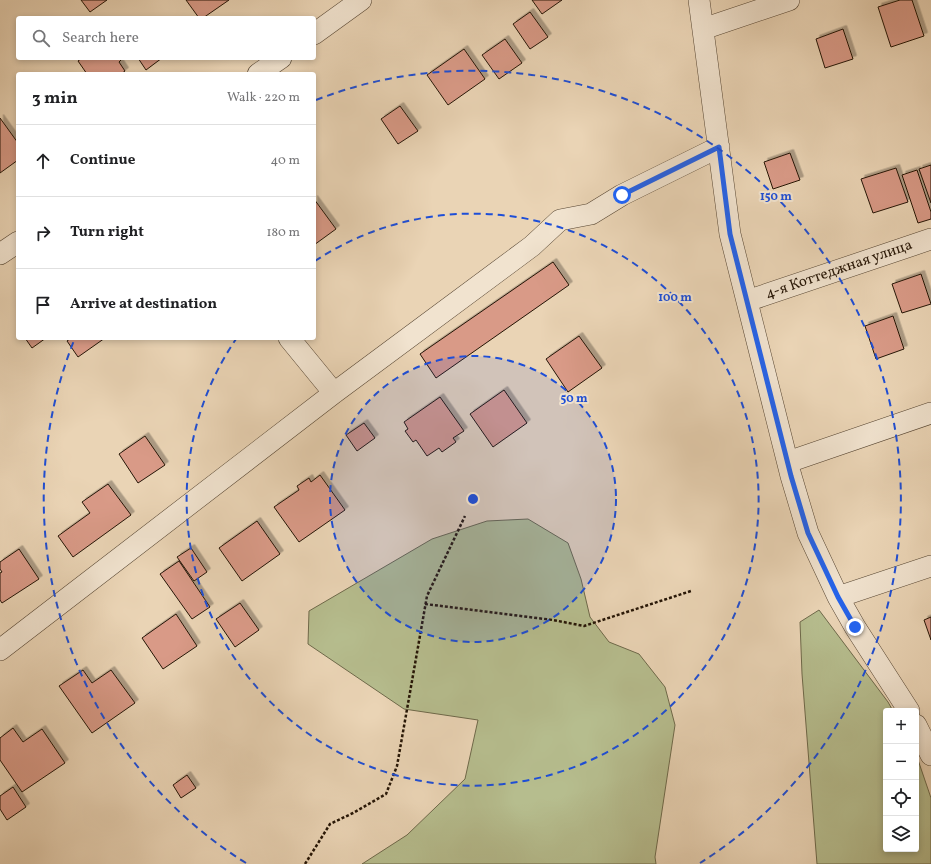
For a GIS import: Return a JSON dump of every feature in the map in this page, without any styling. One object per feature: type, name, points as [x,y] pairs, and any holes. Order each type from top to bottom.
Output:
[{"type":"street","points":[[316,33],[361,0]]},
{"type":"street","points":[[699,0],[730,234],[788,462],[808,533],[838,597],[855,627],[907,708]]},
{"type":"street","points":[[703,29],[789,0]]},
{"type":"street","points":[[261,72],[278,60]]},
{"type":"street","points":[[0,650],[334,393],[532,246],[560,220],[591,214],[622,195],[719,147]]},
{"type":"street","name":"4-я Коттеджная улица","points":[[747,301],[931,239]]},
{"type":"street","points":[[0,254],[16,243]]},
{"type":"street","points":[[291,340],[334,393]]},
{"type":"street","points":[[788,462],[931,413]]},
{"type":"street","points":[[838,597],[931,566]]},
{"type":"street","points":[[919,731],[931,755]]},
{"type":"path","points":[[305,864],[330,824],[386,794],[396,766],[426,596],[465,516]]},
{"type":"path","points":[[425,604],[553,620],[584,626],[691,591]]},
{"type":"green space","points":[[528,519],[568,543],[581,579],[590,617],[609,642],[639,654],[665,687],[675,725],[655,857],[656,864],[362,864],[407,835],[465,779],[478,720],[404,709],[308,644],[309,611],[432,539],[487,521]]},
{"type":"green space","points":[[819,610],[891,708],[883,708],[883,852],[919,852],[919,763],[931,798],[931,864],[817,864],[802,674],[800,622]]},
{"type":"building","points":[[81,0],[107,0],[90,12]]},
{"type":"building","points":[[186,0],[229,0],[206,16],[198,16]]},
{"type":"building","points":[[532,0],[562,0],[542,14]]},
{"type":"building","points":[[900,0],[912,0],[924,36],[891,47],[878,7]]},
{"type":"building","points":[[530,12],[548,37],[530,49],[513,24]]},
{"type":"building","points":[[843,29],[853,59],[825,68],[816,39]]},
{"type":"building","points":[[505,39],[522,63],[499,79],[482,55]]},
{"type":"building","points":[[464,49],[485,79],[448,105],[427,75]]},
{"type":"building","points":[[121,60],[119,62],[125,71],[86,72],[78,61]]},
{"type":"building","points":[[139,60],[159,60],[146,70]]},
{"type":"building","points":[[400,106],[418,131],[398,144],[381,119]]},
{"type":"building","points":[[0,118],[16,140],[16,161],[0,173]]},
{"type":"building","points":[[790,153],[800,180],[773,189],[764,162]]},
{"type":"building","points":[[931,165],[931,203],[919,169]]},
{"type":"building","points":[[896,168],[908,202],[873,213],[861,179]]},
{"type":"building","points":[[917,170],[931,212],[931,219],[918,223],[902,175]]},
{"type":"building","points":[[316,202],[336,229],[316,244]]},
{"type":"building","points":[[553,262],[569,285],[436,378],[420,354]]},
{"type":"building","points":[[921,274],[931,304],[902,313],[892,284]]},
{"type":"building","points":[[893,316],[904,349],[876,359],[865,326]]},
{"type":"building","points":[[579,336],[602,368],[568,392],[546,359]]},
{"type":"building","points":[[26,340],[43,340],[32,348]]},
{"type":"building","points":[[68,340],[102,340],[78,357],[67,341]]},
{"type":"building","points":[[504,390],[527,423],[493,447],[470,414]]},
{"type":"building","points":[[440,397],[464,431],[453,438],[456,442],[442,452],[439,448],[427,456],[416,440],[413,442],[405,431],[408,429],[404,422]]},
{"type":"building","points":[[364,423],[375,438],[357,451],[346,435]]},
{"type":"building","points":[[145,436],[165,465],[138,483],[119,454]]},
{"type":"building","points":[[320,475],[345,510],[299,542],[274,507],[299,490],[297,486],[309,478],[311,482]]},
{"type":"building","points":[[108,484],[131,515],[73,557],[58,536],[90,513],[82,502]]},
{"type":"building","points":[[257,521],[280,554],[242,581],[219,548]]},
{"type":"building","points":[[191,548],[207,572],[194,581],[177,557]]},
{"type":"building","points":[[19,549],[39,579],[2,603],[0,600],[0,573],[2,572],[0,569],[0,562]]},
{"type":"building","points":[[179,561],[210,607],[192,619],[160,574]]},
{"type":"building","points":[[240,603],[259,630],[235,647],[216,619]]},
{"type":"building","points":[[176,614],[197,646],[163,669],[142,638]]},
{"type":"building","points":[[931,617],[931,640],[924,620]]},
{"type":"building","points":[[83,670],[92,683],[111,670],[135,703],[92,733],[59,686]]},
{"type":"building","points":[[13,728],[23,742],[42,729],[65,763],[22,792],[0,760],[0,738]]},
{"type":"building","points":[[187,775],[196,788],[181,798],[173,785]]},
{"type":"building","points":[[13,787],[26,807],[7,820],[0,809],[0,796]]},
{"type":"route","points":[[622,195],[719,147],[730,234],[791,476],[808,533],[838,597],[855,627]]}]
